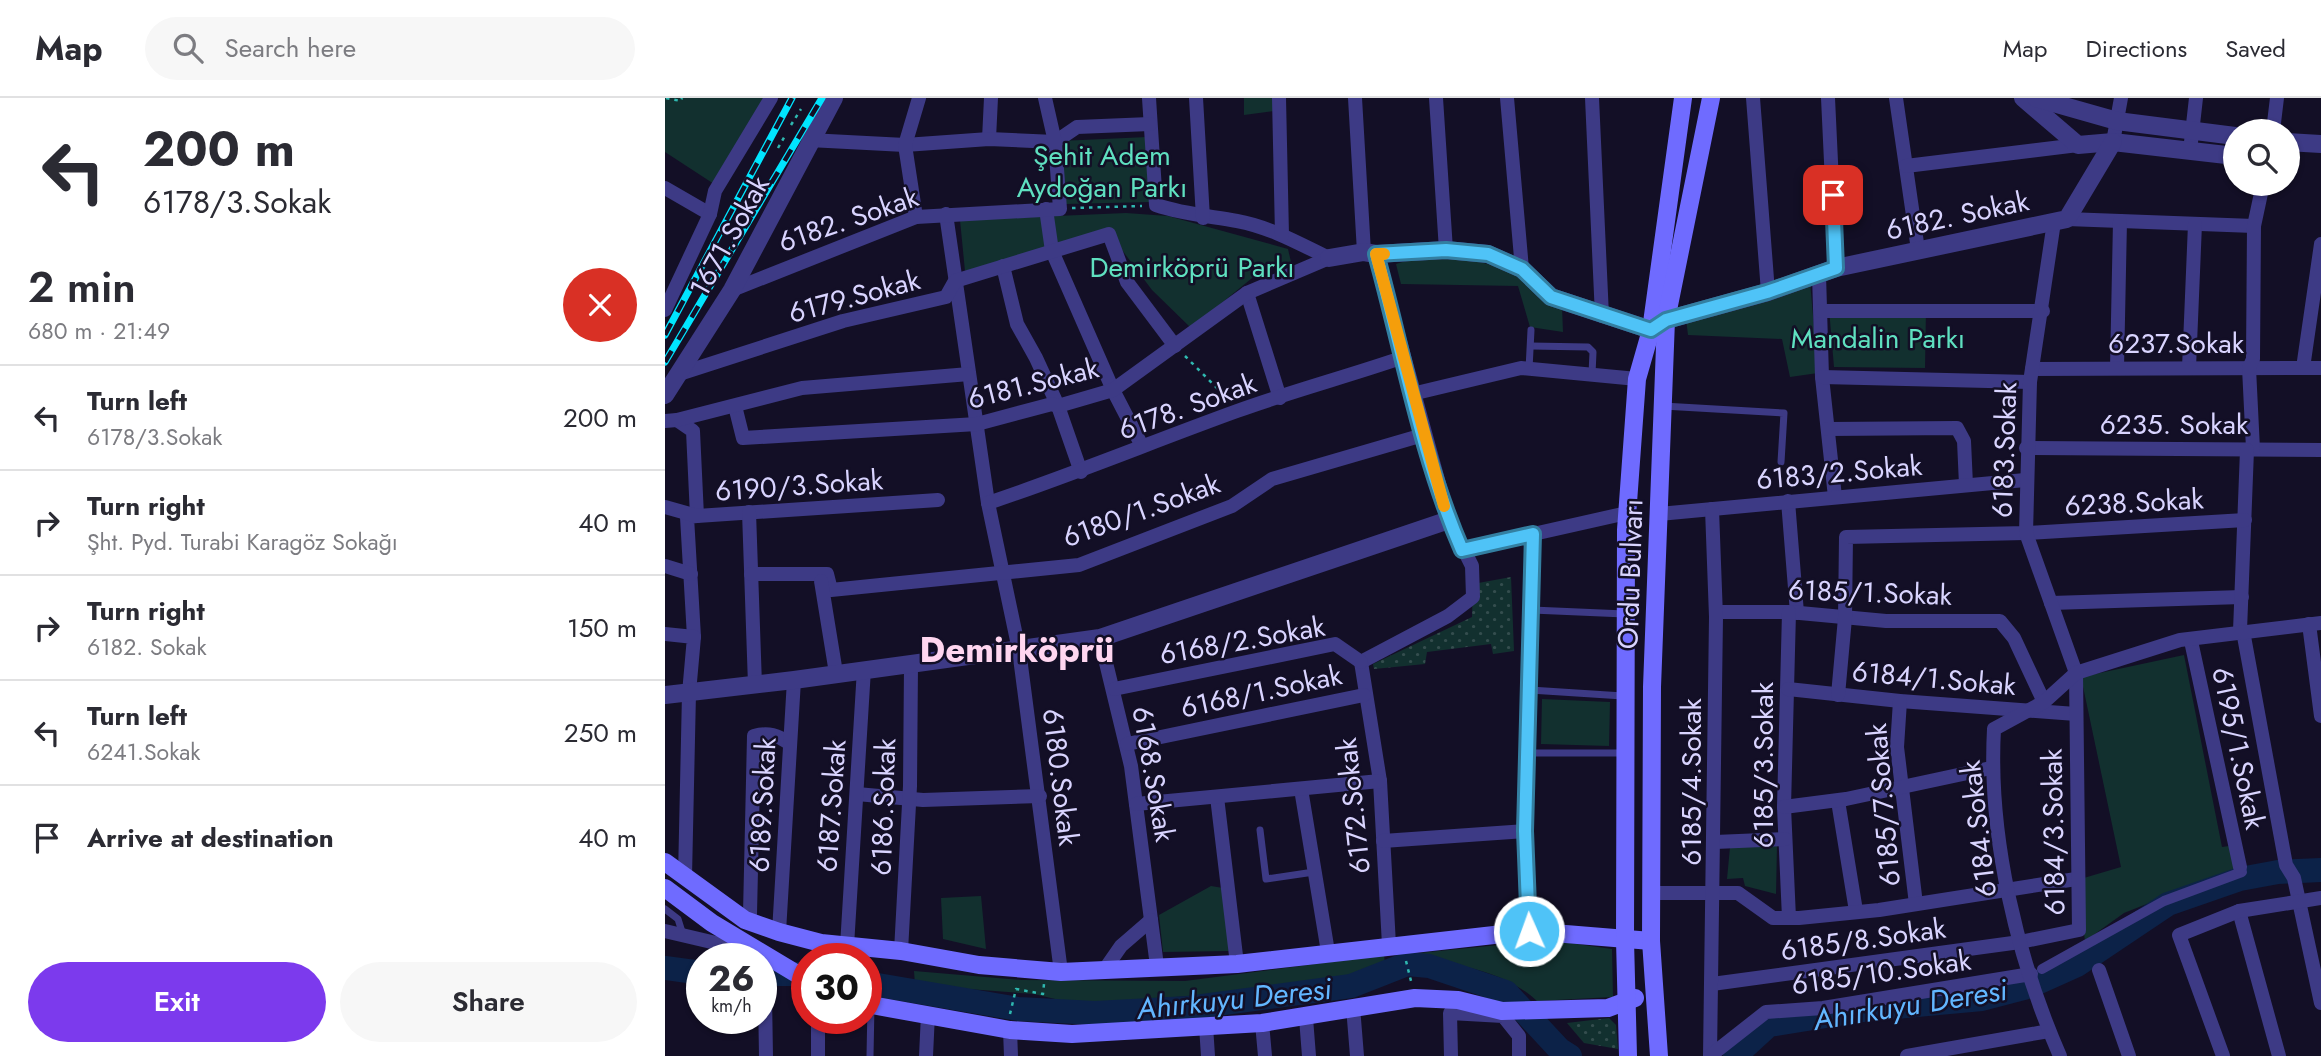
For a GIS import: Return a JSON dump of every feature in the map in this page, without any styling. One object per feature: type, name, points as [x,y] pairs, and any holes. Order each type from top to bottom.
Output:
[{"type":"main road","name":"Ordu Bulvarı","points":[[1659,1056],[1651,941],[1652,687],[1663,406],[1658,325],[1683,98]]},
{"type":"main road","name":"Ordu Bulvarı","points":[[1628,1054],[1625,940],[1625,614],[1627,513],[1637,379],[1658,325],[1711,98]]},
{"type":"main road","points":[[665,862],[748,917],[837,943]]},
{"type":"main road","points":[[665,888],[743,943]]},
{"type":"main road","points":[[882,949],[979,965],[1053,971],[1237,964],[1529,931],[1651,941]]},
{"type":"main road","points":[[882,1006],[928,1014],[1010,1022],[1072,1034],[1262,1023],[1305,1018],[1353,1007],[1436,997],[1502,1011],[1608,1008],[1627,1000],[1653,995]]},
{"type":"street","name":"1671.Sokak","points":[[667,303],[710,214],[715,191],[771,98]]},
{"type":"street","name":"1671.Sokak","points":[[665,396],[732,290],[809,140],[834,98]]},
{"type":"street","points":[[916,217],[905,145],[919,98]]},
{"type":"street","points":[[989,139],[991,98]]},
{"type":"street","points":[[1045,98],[1055,142],[1052,251],[1113,390],[1142,446]]},
{"type":"street","points":[[1149,98],[1156,205],[1203,218],[1239,221],[1282,235],[1329,258],[1370,253],[1446,250],[1488,254],[1522,269],[1551,297],[1602,316],[1658,325]]},
{"type":"street","points":[[1196,98],[1203,218]]},
{"type":"street","points":[[1279,98],[1282,235]]},
{"type":"street","points":[[1355,98],[1370,253],[1404,357],[1423,435],[1449,520],[1462,550],[1627,513]]},
{"type":"street","points":[[1436,98],[1446,250]]},
{"type":"street","points":[[1507,98],[1522,269]]},
{"type":"street","points":[[1592,98],[1602,316]]},
{"type":"street","points":[[1753,98],[1767,292]]},
{"type":"street","points":[[1828,98],[1836,268]]},
{"type":"street","points":[[1896,98],[1918,250]]},
{"type":"street","points":[[2024,98],[2078,145]]},
{"type":"street","points":[[2036,98],[2117,121],[2223,135]]},
{"type":"street","points":[[2113,142],[2121,98]]},
{"type":"street","points":[[2190,151],[2196,98]]},
{"type":"street","points":[[2274,119],[2277,98]]},
{"type":"street","points":[[809,140],[905,145],[989,139],[1055,142],[1077,127],[1150,124]]},
{"type":"street","points":[[1906,166],[2113,142],[2223,155]]},
{"type":"street","name":"6182. Sokak","points":[[1658,325],[1836,268],[2060,220],[2113,142]]},
{"type":"street","points":[[2300,143],[2321,144]]},
{"type":"street","points":[[665,188],[710,214]]},
{"type":"street","points":[[2260,196],[2254,226],[2253,359],[2249,368],[2250,449],[2241,631],[2285,865],[2294,878],[2321,1003]]},
{"type":"street","name":"6182. Sokak","points":[[732,290],[916,217],[1053,209]]},
{"type":"street","name":"6180.Sokak","points":[[946,214],[988,503],[1019,650],[1040,796],[1052,919],[1053,971]]},
{"type":"street","points":[[2060,220],[2254,226]]},
{"type":"street","name":"6183.Sokak","points":[[2060,220],[2031,375],[2026,447],[2026,533],[2076,673]]},
{"type":"street","points":[[2117,368],[2120,221]]},
{"type":"street","points":[[2189,368],[2195,224]]},
{"type":"street","name":"6179.Sokak","points":[[679,374],[843,321],[946,298],[955,281],[1109,234],[1127,282],[1175,346]]},
{"type":"street","points":[[2304,368],[2321,244]]},
{"type":"street","name":"6181.Sokak","points":[[735,406],[744,438],[977,424],[1052,404],[1058,406],[1113,390],[1247,293],[1329,258]]},
{"type":"street","points":[[1003,266],[1017,324],[1058,406],[1081,472]]},
{"type":"street","points":[[1819,274],[1822,377],[1835,497]]},
{"type":"street","points":[[1247,293],[1280,398]]},
{"type":"street","points":[[1821,311],[2043,311]]},
{"type":"street","name":"6178. Sokak","points":[[988,503],[1081,472],[1239,410],[1404,357]]},
{"type":"street","name":"6237.Sokak","points":[[1822,377],[2031,375],[2117,368],[2321,368]]},
{"type":"street","points":[[1412,394],[1529,369],[1637,379]]},
{"type":"street","points":[[671,420],[802,388],[968,374]]},
{"type":"street","points":[[671,420],[693,431],[697,516],[687,517],[694,637],[689,693],[685,873]]},
{"type":"street","points":[[1828,429],[1957,428],[1964,441],[1966,485]]},
{"type":"street","name":"6180/1.Sokak","points":[[820,574],[827,574],[831,590],[1079,565],[1232,506],[1272,479],[1423,435]]},
{"type":"street","name":"6235. Sokak","points":[[2026,447],[2321,450]]},
{"type":"street","name":"6183/2.Sokak","points":[[1658,514],[2025,480]]},
{"type":"street","name":"6190/3.Sokak","points":[[665,507],[697,516],[938,500]]},
{"type":"street","name":"6185/3.Sokak","points":[[1788,501],[1793,612],[1784,807],[1789,918]]},
{"type":"street","name":"6185/4.Sokak","points":[[1710,1056],[1715,842],[1716,612],[1712,509]]},
{"type":"street","points":[[749,512],[755,685]]},
{"type":"street","points":[[665,695],[911,665],[1100,638],[1449,520]]},
{"type":"street","name":"6238.Sokak","points":[[1845,618],[1846,537],[2026,533],[2245,520]]},
{"type":"street","points":[[1529,931],[1525,831],[1533,534]]},
{"type":"street","name":"6168/2.Sokak","points":[[1114,689],[1335,644],[1361,662],[1448,616],[1473,597],[1472,566],[1462,550]]},
{"type":"street","points":[[665,566],[691,574]]},
{"type":"street","points":[[751,574],[820,574],[836,673]]},
{"type":"street","points":[[2051,603],[2242,597]]},
{"type":"street","name":"6185/1.Sokak","points":[[1716,612],[1793,612],[1845,618],[2000,621],[2014,638],[2044,702]]},
{"type":"street","points":[[1838,695],[1845,618]]},
{"type":"street","points":[[2315,623],[2321,716]]},
{"type":"street","name":"6184.Sokak","points":[[2060,1056],[2034,993],[2035,974],[2020,942],[2008,889],[1991,768],[1994,729],[2044,702],[2076,673],[2180,640],[2315,623]]},
{"type":"street","points":[[665,634],[694,637]]},
{"type":"street","name":"6168.Sokak","points":[[1100,638],[1127,744],[1157,966]]},
{"type":"street","name":"6195/1.Sokak","points":[[2191,640],[2240,867]]},
{"type":"street","name":"6172.Sokak","points":[[1361,662],[1364,695],[1380,781],[1389,945]]},
{"type":"street","name":"6186.Sokak","points":[[901,951],[909,799],[911,665]]},
{"type":"street","name":"6187.Sokak","points":[[847,943],[864,669]]},
{"type":"street","name":"6184/3.Sokak","points":[[2020,942],[2079,930],[2076,879],[2076,673]]},
{"type":"street","name":"6189.Sokak","points":[[779,926],[794,680]]},
{"type":"street","name":"6184/1.Sokak","points":[[1788,689],[1900,701],[2076,714]]},
{"type":"street","name":"6168/1.Sokak","points":[[1127,744],[1364,695]]},
{"type":"street","name":"6185/7.Sokak","points":[[1900,701],[1897,747],[1916,904]]},
{"type":"street","points":[[748,917],[754,736],[764,733],[780,736],[790,744]]},
{"type":"street","points":[[1784,807],[1838,801],[1991,768]]},
{"type":"street","points":[[1136,804],[1380,781]]},
{"type":"street","points":[[1301,789],[1328,952]]},
{"type":"street","points":[[856,794],[909,799],[1040,796]]},
{"type":"street","points":[[1217,797],[1237,964]]},
{"type":"street","points":[[1838,801],[1856,911]]},
{"type":"street","points":[[1383,841],[1525,831]]},
{"type":"street","points":[[1715,842],[1785,839]]},
{"type":"street","points":[[665,853],[685,873]]},
{"type":"street","points":[[2035,974],[2164,901],[2242,872],[2240,867]]},
{"type":"street","points":[[1651,893],[1738,893],[1773,918],[1789,918],[1916,904],[2076,879]]},
{"type":"street","points":[[2223,1056],[2179,935],[2239,911],[2321,898]]},
{"type":"street","points":[[2239,911],[2279,1056]]},
{"type":"street","points":[[1105,969],[1121,946],[1151,920]]},
{"type":"street","points":[[665,930],[717,943]]},
{"type":"street","name":"6185/8.Sokak","points":[[1712,984],[2020,942]]},
{"type":"street","points":[[2099,970],[2129,1056]]},
{"type":"street","name":"6185/10.Sokak","points":[[1710,1056],[1766,1012],[1823,1008],[2035,974]]},
{"type":"street","points":[[1353,1007],[1356,1056]]},
{"type":"street","points":[[1451,1056],[1450,1013],[1503,1016],[1519,1036],[1519,1056]]},
{"type":"street","points":[[926,1056],[928,1014]]},
{"type":"street","points":[[1305,1018],[1309,1056]]},
{"type":"street","points":[[1010,1022],[1011,1056]]},
{"type":"street","points":[[1262,1023],[1265,1056]]},
{"type":"street","points":[[1206,1026],[1209,1056]]},
{"type":"street","points":[[1907,1056],[2049,1031]]},
{"type":"street","points":[[766,1034],[766,1056]]},
{"type":"street","points":[[818,1034],[818,1056]]},
{"type":"lane","points":[[1529,369],[1531,330]]},
{"type":"lane","points":[[1531,346],[1588,347],[1593,352],[1592,375]]},
{"type":"lane","points":[[1663,406],[1783,413],[1781,462]]},
{"type":"lane","points":[[1531,610],[1625,614]]},
{"type":"lane","points":[[1529,690],[1625,696]]},
{"type":"lane","points":[[1528,753],[1625,753]]},
{"type":"lane","points":[[1260,830],[1266,879],[1314,872]]},
{"type":"lane","points":[[665,909],[678,919],[683,935]]},
{"type":"lane","points":[[870,1034],[870,1056]]},
{"type":"path","points":[[666,98],[681,101],[683,98]]},
{"type":"path","points":[[791,125],[801,109]]},
{"type":"path","points":[[778,148],[786,134]]},
{"type":"path","points":[[1053,209],[1156,205]]},
{"type":"path","points":[[1175,346],[1239,410]]},
{"type":"path","points":[[1407,961],[1411,981]]},
{"type":"path","points":[[1010,1022],[1016,989],[1043,994],[1053,971]]},
{"type":"green space","points":[[665,98],[766,98],[714,184],[665,152]]},
{"type":"green space","points":[[1244,98],[1273,98],[1274,111],[1244,115]]},
{"type":"green space","name":"Şehit Adem Aydoğan Parkı","points":[[1147,137],[1151,202],[1065,204],[1060,141]]},
{"type":"green space","name":"Demirköprü Parkı","points":[[1126,213],[1168,216],[1288,249],[1291,262],[1257,274],[1191,328],[1152,290],[1119,246],[1105,239],[965,271],[960,220]]},
{"type":"green space","points":[[1448,258],[1483,263],[1522,279],[1562,307],[1563,332],[1530,327],[1518,286],[1401,284],[1396,264],[1412,259]]},
{"type":"green space","points":[[1810,281],[1818,373],[1790,377],[1782,339],[1688,335],[1686,319]]},
{"type":"green space","name":"Mandalin Parkı","points":[[1829,309],[1926,309],[1925,368],[1834,367]]},
{"type":"green space","points":[[1511,577],[1514,651],[1493,654],[1491,644],[1427,652],[1425,664],[1374,669],[1373,664],[1472,617],[1473,584]]},
{"type":"green space","points":[[2184,655],[2222,847],[2229,846],[2237,868],[2124,913],[2085,941],[2077,880],[2121,867],[2081,677]]},
{"type":"green space","points":[[1542,699],[1610,702],[1609,746],[1541,744]]},
{"type":"green space","points":[[1777,846],[1776,894],[1745,886],[1743,878],[1727,879],[1730,847]]},
{"type":"green space","points":[[1211,886],[1223,888],[1229,951],[1163,952],[1159,915]]},
{"type":"green space","points":[[981,896],[986,949],[943,939],[941,898]]},
{"type":"green space","points":[[1548,940],[1612,949],[1613,997],[1537,1001],[1510,982],[1494,975],[1461,966],[1411,960],[1419,953]]},
{"type":"green space","points":[[1384,955],[1385,963],[1348,977],[1290,989],[1076,1004],[1034,994],[915,985],[914,971],[1022,980],[1185,981]]},
{"type":"green space","points":[[1609,1018],[1616,1025],[1618,1049],[1584,1043],[1567,1023]]},
{"type":"waterway","name":"Ahırkuyu Deresi","points":[[1735,1056],[1769,1025],[1863,1010],[1982,999],[2028,987],[2077,965],[2168,904],[2240,879],[2278,872],[2321,870]]},
{"type":"waterway","name":"Ahırkuyu Deresi","points":[[882,986],[1018,1009],[1095,1013],[1188,1008],[1351,986],[1407,964],[1429,966],[1506,992],[1559,1049],[1570,1056]]},
{"type":"waterway","name":"Ahırkuyu Deresi","points":[[665,968],[686,971]]},
{"type":"waterway","name":"Ahırkuyu Deresi","points":[[777,974],[791,974]]},
{"type":"railway","points":[[665,335],[792,98]]},
{"type":"railway","points":[[665,362],[822,98]]},
{"type":"slow traffic","points":[[1384,254],[1376,254],[1444,506]]},
{"type":"district","name":"Demirköprü","points":[[1017,650]]},
{"type":"route","points":[[1529,931],[1525,831],[1533,534],[1462,550],[1449,520],[1423,435],[1376,254],[1446,250],[1488,254],[1522,269],[1551,297],[1651,330],[1666,320],[1767,292],[1836,268],[1833,195]]}]
